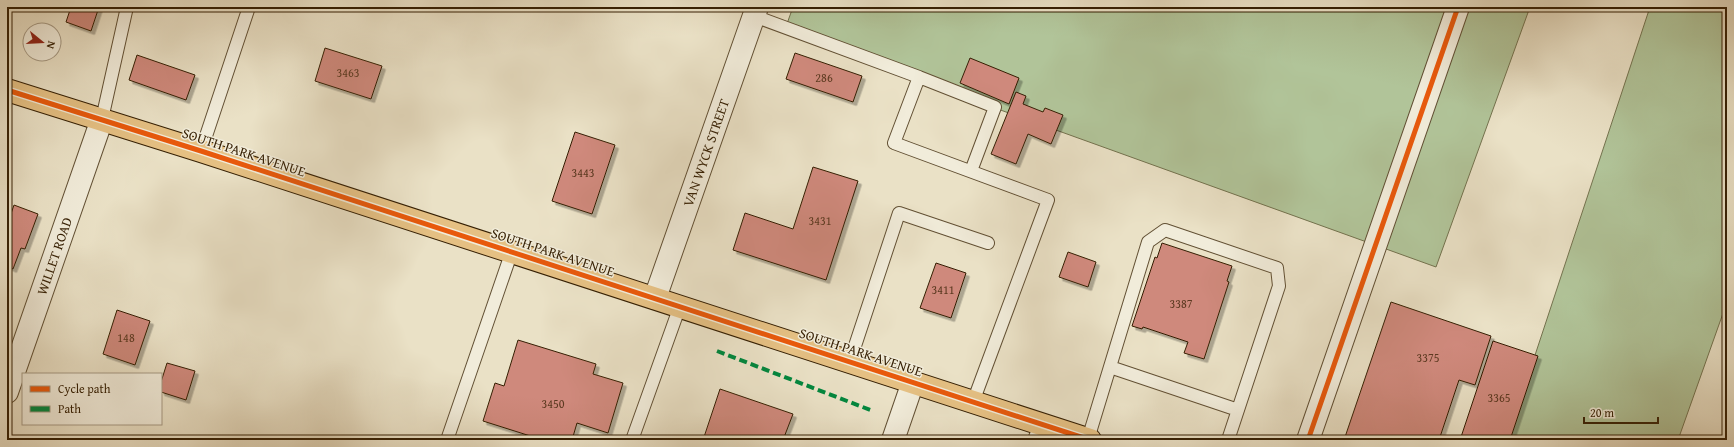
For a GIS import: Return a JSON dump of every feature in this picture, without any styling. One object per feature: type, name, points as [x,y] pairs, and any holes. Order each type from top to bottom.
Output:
[{"type":"main road","name":"SOUTH PARK AVENUE","points":[[7,90],[102,119],[974,402],[1037,432],[1089,440]]},
{"type":"street","points":[[1308,440],[1458,7]]},
{"type":"street","name":"VAN WYCK STREET","points":[[655,298],[756,11]]},
{"type":"street","name":"WILLET ROAD","points":[[7,392],[102,119]]},
{"type":"street","points":[[893,440],[913,382]]},
{"type":"lane","points":[[102,119],[127,7]]},
{"type":"lane","points":[[201,151],[249,7]]},
{"type":"lane","points":[[756,11],[995,106],[971,171]]},
{"type":"lane","points":[[919,77],[894,143],[1048,200],[974,402]]},
{"type":"lane","points":[[850,361],[899,213],[988,243]]},
{"type":"lane","points":[[1089,440],[1148,242],[1165,230],[1277,268],[1279,286],[1228,440]]},
{"type":"lane","points":[[448,440],[512,252]]},
{"type":"lane","points":[[632,440],[680,306]]},
{"type":"lane","points":[[1110,367],[1238,410]]},
{"type":"green space","points":[[793,7],[1530,7],[1436,267],[784,32]]},
{"type":"green space","points":[[1650,7],[1727,7],[1727,302],[1678,440],[1507,440]]},
{"type":"building","points":[[71,7],[99,7],[91,31],[66,22]]},
{"type":"building","points":[[325,48],[382,66],[371,99],[315,81]]},
{"type":"building","points":[[795,53],[862,76],[853,102],[786,79]]},
{"type":"building","points":[[137,55],[195,75],[186,100],[129,80]]},
{"type":"building","points":[[970,58],[1019,78],[1009,104],[960,83]]},
{"type":"building","points":[[1016,92],[1026,96],[1023,104],[1043,112],[1045,108],[1063,115],[1051,144],[1028,134],[1016,164],[991,154]]},
{"type":"building","points":[[575,132],[615,145],[592,214],[552,201]]},
{"type":"building","points":[[813,167],[858,181],[826,280],[733,250],[745,213],[793,229]]},
{"type":"building","points":[[14,205],[38,214],[25,249],[21,248],[13,269],[7,266],[7,225]]},
{"type":"building","points":[[1162,243],[1232,266],[1227,281],[1229,282],[1204,359],[1184,353],[1188,342],[1143,327],[1142,329],[1132,326],[1155,257],[1157,258]]},
{"type":"building","points":[[1068,252],[1096,262],[1088,287],[1059,277]]},
{"type":"building","points":[[936,263],[966,273],[951,318],[920,308]]},
{"type":"building","points":[[1391,302],[1491,336],[1475,385],[1459,380],[1439,440],[1344,440]]},
{"type":"building","points":[[117,310],[150,321],[135,365],[103,354]]},
{"type":"building","points":[[518,340],[596,364],[593,374],[623,383],[608,433],[577,423],[572,440],[543,440],[483,421],[495,383],[504,386]]},
{"type":"building","points":[[1493,341],[1538,356],[1510,440],[1460,440]]},
{"type":"building","points":[[167,363],[195,371],[186,400],[162,392],[162,379]]},
{"type":"building","points":[[720,389],[793,414],[783,440],[703,440]]},
{"type":"marked path","points":[[717,351],[873,411]]},
{"type":"cycle path","points":[[1308,440],[1458,7]]},
{"type":"cycle path","points":[[7,90],[201,151],[1090,440]]}]
